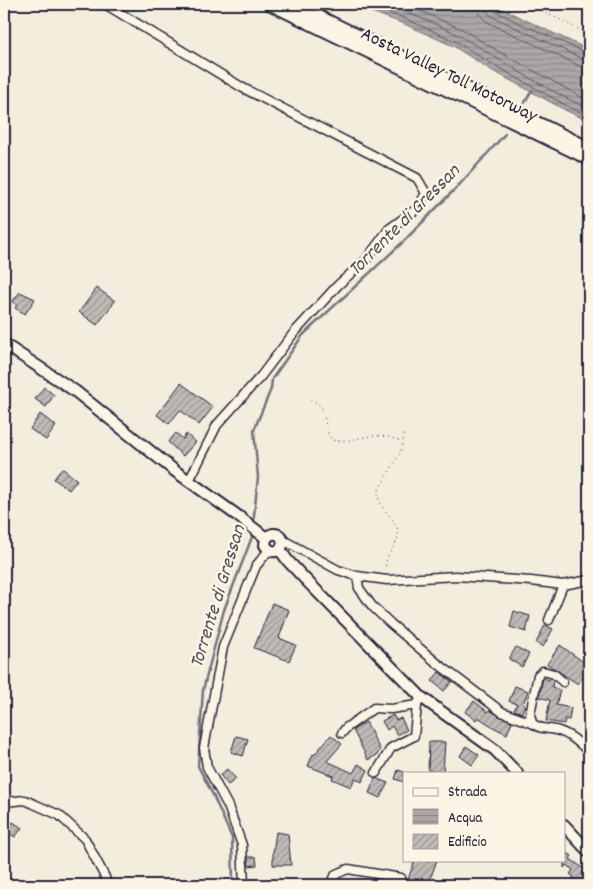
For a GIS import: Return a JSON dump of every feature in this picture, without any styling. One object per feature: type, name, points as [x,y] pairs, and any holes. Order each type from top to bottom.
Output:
[{"type":"highway","name":"Aosta Valley Toll Motorway","points":[[270,4],[589,159]]},
{"type":"highway","name":"Aosta Valley Toll Motorway","points":[[292,4],[589,148]]},
{"type":"main road","points":[[4,344],[75,391],[189,481],[266,538]]},
{"type":"main road","points":[[281,545],[276,552],[269,550],[265,545],[266,538],[275,533],[280,535],[281,545],[288,561],[419,701],[495,750],[516,772]]},
{"type":"main road","points":[[566,827],[589,852]]},
{"type":"street","points":[[105,4],[243,88],[416,178],[426,193],[418,208],[389,229],[366,260],[338,286],[293,334],[261,376],[217,426],[189,481]]},
{"type":"street","points":[[281,545],[356,576],[387,580],[456,576],[563,585],[589,580]]},
{"type":"street","points":[[244,885],[242,845],[228,806],[208,767],[204,748],[223,646],[256,566],[269,550]]},
{"type":"street","points":[[356,576],[359,588],[372,606],[404,635],[502,712],[532,723],[539,729],[559,731],[589,752]]},
{"type":"street","points":[[549,620],[563,585]]},
{"type":"street","points":[[532,723],[530,714],[538,675],[543,671],[554,674],[563,682]]},
{"type":"street","points":[[342,733],[374,708],[391,709],[419,701],[414,736],[390,748],[376,772]]},
{"type":"street","points":[[583,746],[589,733]]},
{"type":"street","points":[[4,802],[25,800],[59,815],[85,839],[104,877],[106,885]]},
{"type":"street","points":[[331,885],[336,874],[348,869],[401,878]]},
{"type":"path","points":[[528,4],[589,34]]},
{"type":"path","points":[[310,400],[317,401],[321,405],[326,430],[332,440],[340,442],[378,436],[402,442]]},
{"type":"path","points":[[387,580],[385,572],[386,563],[398,539],[398,532],[382,505],[378,494],[379,488],[401,451],[404,434]]},
{"type":"water","points":[[350,4],[492,4],[589,50],[589,121],[491,70],[453,46],[404,24]]},
{"type":"building","points":[[97,288],[115,301],[97,325],[79,312]]},
{"type":"building","points":[[20,292],[35,299],[25,314],[15,308],[17,305],[12,302]]},
{"type":"building","points":[[181,383],[213,407],[199,425],[180,410],[169,424],[157,415]]},
{"type":"building","points":[[44,387],[54,395],[46,407],[35,399]]},
{"type":"building","points":[[40,414],[56,426],[46,440],[30,429]]},
{"type":"building","points":[[176,433],[183,439],[186,434],[196,442],[183,456],[168,442]]},
{"type":"building","points":[[62,468],[77,480],[69,490],[54,479]]},
{"type":"building","points":[[272,603],[289,610],[279,638],[296,645],[289,661],[254,648]]},
{"type":"building","points":[[514,611],[530,616],[526,632],[510,627]]},
{"type":"building","points":[[545,625],[553,629],[543,647],[536,643]]},
{"type":"building","points":[[560,645],[589,666],[589,669],[578,684],[547,664]]},
{"type":"building","points":[[516,647],[529,654],[522,667],[509,659]]},
{"type":"building","points":[[439,672],[452,682],[444,691],[432,681]]},
{"type":"building","points":[[543,678],[553,681],[552,687],[560,690],[556,705],[571,708],[569,720],[565,719],[564,724],[546,721],[550,700],[539,697]]},
{"type":"building","points":[[515,686],[528,691],[522,713],[514,710],[517,704],[509,701]]},
{"type":"building","points":[[474,701],[488,712],[489,710],[512,722],[507,734],[478,717],[476,720],[465,712]]},
{"type":"building","points":[[393,715],[396,720],[401,718],[407,730],[397,735],[392,726],[387,730],[382,721]]},
{"type":"building","points":[[366,722],[380,750],[377,755],[368,760],[353,730]]},
{"type":"building","points":[[331,735],[342,744],[327,761],[353,773],[358,764],[368,770],[362,782],[355,778],[351,787],[332,779],[333,776],[308,766],[313,754]]},
{"type":"building","points":[[236,736],[248,739],[243,756],[231,752]]},
{"type":"building","points":[[429,742],[445,742],[443,772],[428,771]]},
{"type":"building","points":[[466,746],[479,755],[472,765],[460,756]]},
{"type":"building","points":[[227,769],[236,779],[228,785],[220,775]]},
{"type":"building","points":[[398,770],[404,772],[403,782],[395,779]]},
{"type":"building","points":[[375,778],[388,783],[380,798],[369,793]]},
{"type":"building","points":[[13,822],[22,828],[15,837],[7,832]]},
{"type":"building","points":[[276,832],[288,834],[291,865],[273,865]]},
{"type":"building","points":[[566,852],[572,856],[570,859],[589,872],[589,879],[585,885],[569,885],[574,877],[570,874],[573,870],[566,865],[564,868]]},
{"type":"building","points":[[248,857],[256,857],[257,865],[249,866]]},
{"type":"building","points":[[414,862],[436,862],[428,885],[406,885]]},
{"type":"waterway","name":"Torrente di Gressan","points":[[524,104],[532,90]]},
{"type":"waterway","name":"Torrente di Gressan","points":[[253,525],[258,477],[254,430],[271,389],[272,379],[303,335],[403,242],[460,184],[505,134]]},
{"type":"waterway","name":"Torrente di Gressan","points":[[233,885],[232,838],[198,766],[203,690],[224,610],[252,537],[252,530]]}]
